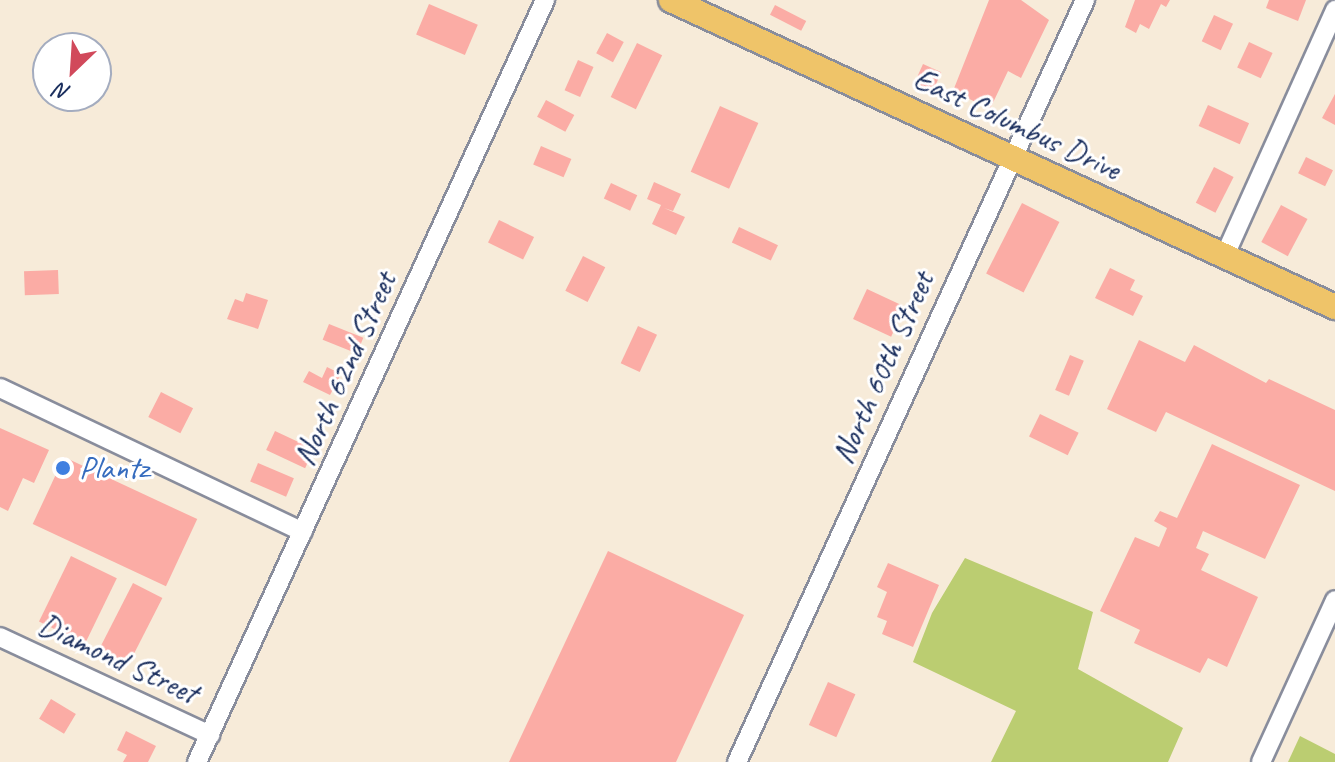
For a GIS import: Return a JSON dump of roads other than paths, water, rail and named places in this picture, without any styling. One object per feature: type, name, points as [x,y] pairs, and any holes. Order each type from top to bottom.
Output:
[{"type":"main road","name":"East Columbus Drive","points":[[671,0],[1335,307]]},
{"type":"street","name":"North 62nd Street","points":[[197,762],[545,0]]},
{"type":"street","name":"North 60th Street","points":[[737,762],[1085,0]]},
{"type":"street","points":[[1225,255],[1335,10]]},
{"type":"street","points":[[0,388],[303,532]]},
{"type":"street","points":[[1261,762],[1335,600]]},
{"type":"street","name":"Diamond Street","points":[[0,637],[210,735]]},
{"type":"place","name":"Plantz","points":[[63,468]]}]
